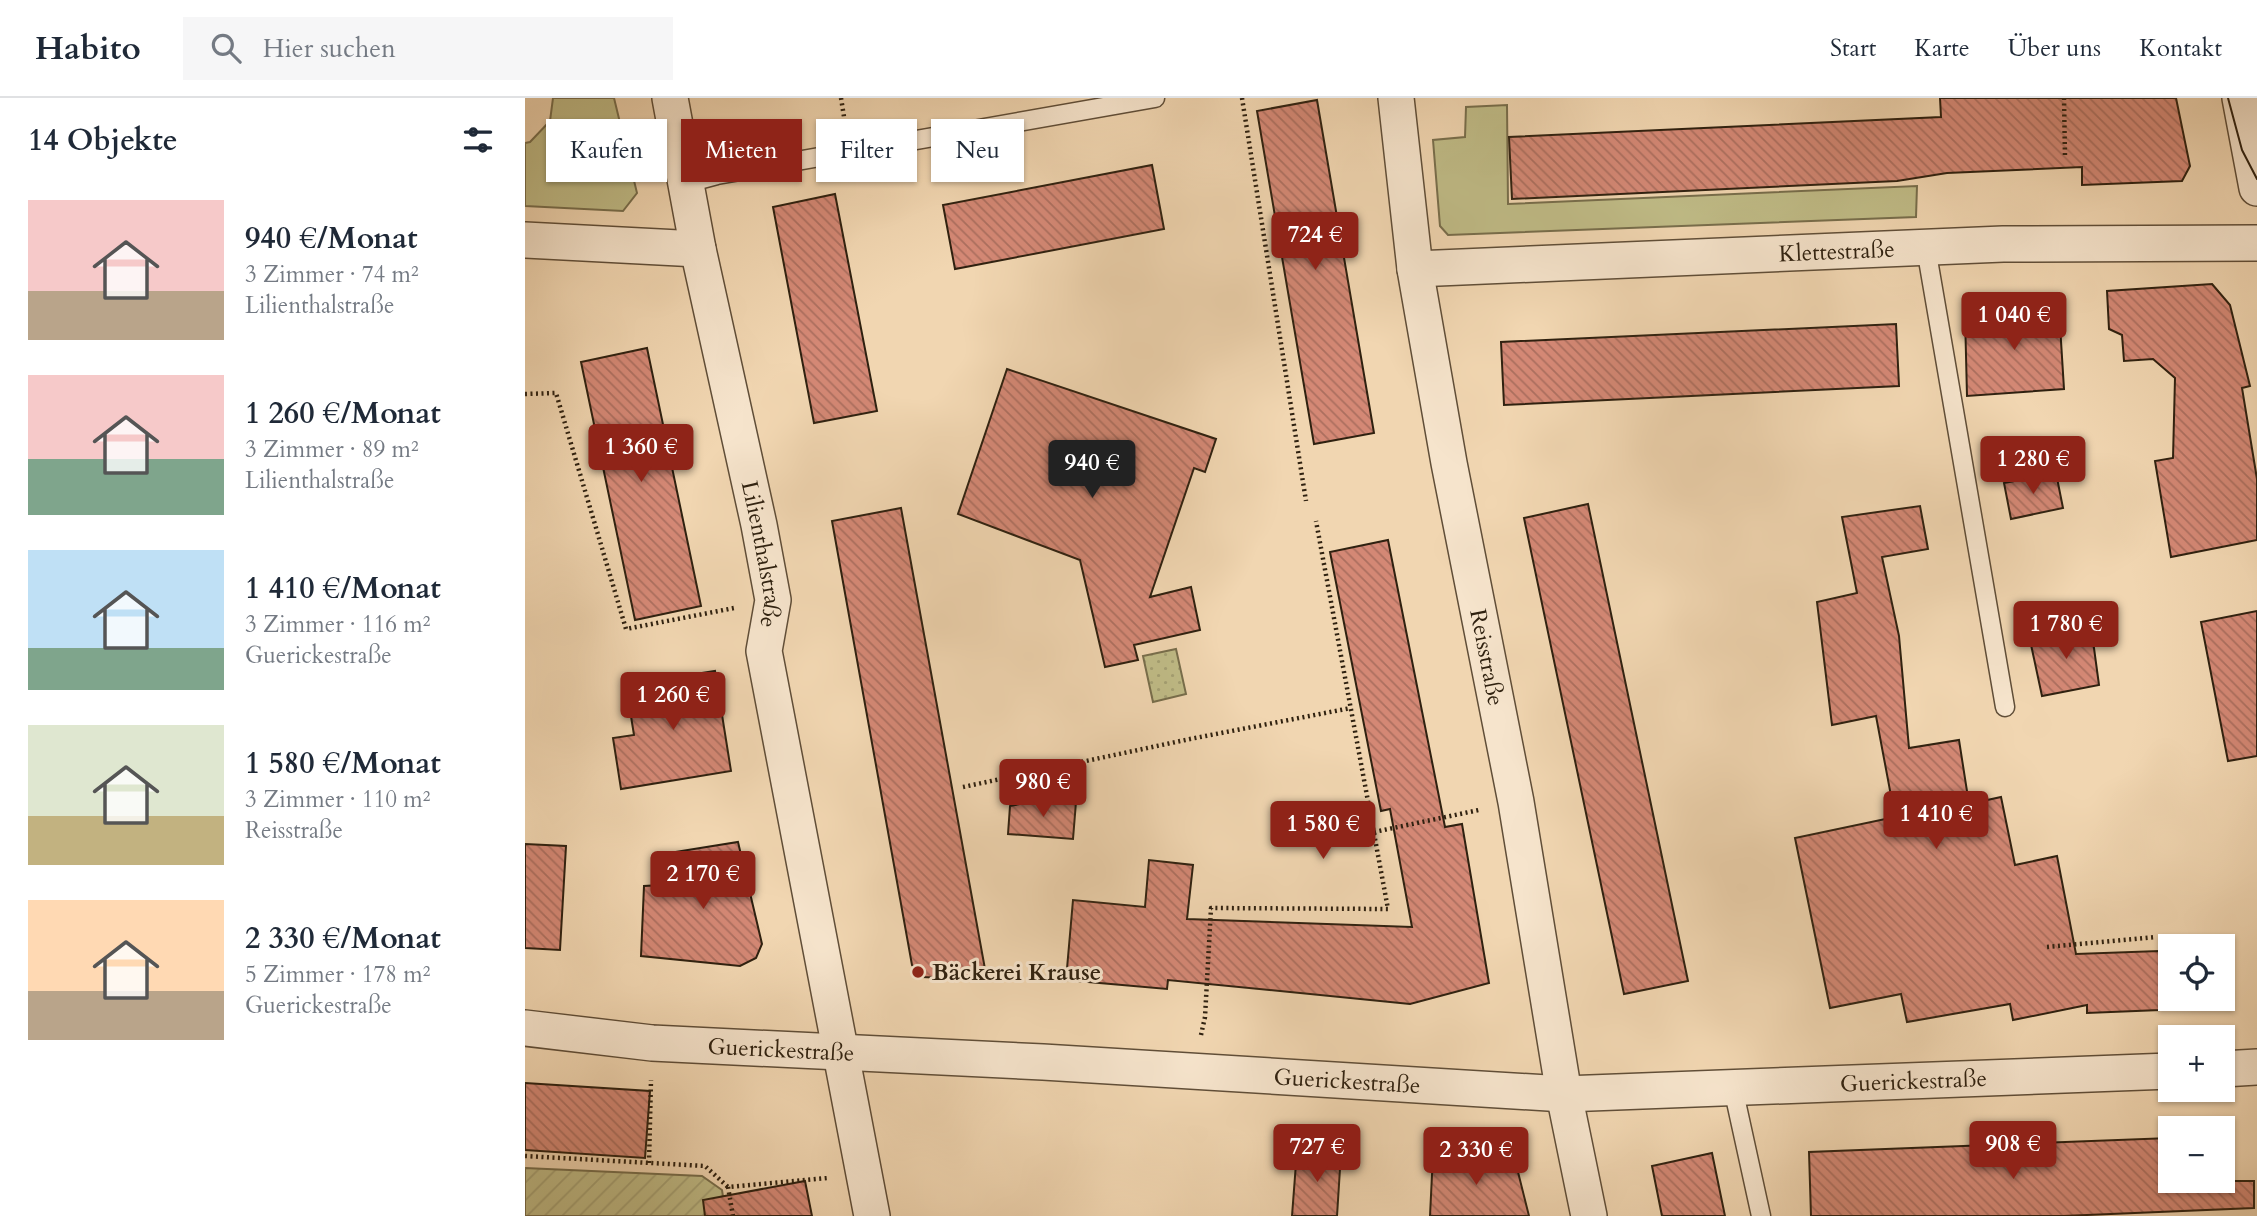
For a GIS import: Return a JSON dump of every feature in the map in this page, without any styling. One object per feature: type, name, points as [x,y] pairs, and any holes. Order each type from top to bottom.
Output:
[{"type":"street","name":"Lilienthalstraße","points":[[670,98],[698,249],[773,600],[764,651],[871,1216]]},
{"type":"street","name":"Reisstraße","points":[[1396,98],[1415,269],[1449,463],[1516,802],[1564,1094],[1590,1216]]},
{"type":"street","points":[[2240,98],[2257,188]]},
{"type":"street","points":[[525,240],[698,249]]},
{"type":"street","name":"Klettestraße","points":[[1415,269],[2003,244],[2257,243]]},
{"type":"street","name":"Guerickestraße","points":[[525,1028],[652,1043],[1564,1094],[2158,1071]]},
{"type":"street","points":[[2235,1068],[2257,1067]]},
{"type":"lane","points":[[687,183],[731,172],[1155,98]]},
{"type":"lane","points":[[1926,248],[2005,707]]},
{"type":"lane","points":[[1733,1088],[1761,1216]]},
{"type":"path","points":[[1242,98],[1306,500]]},
{"type":"path","points":[[2064,98],[2066,158]]},
{"type":"path","points":[[525,394],[556,393],[626,629],[773,600]]},
{"type":"path","points":[[1193,1072],[1205,1017],[1211,908],[1388,909],[1316,521]]},
{"type":"path","points":[[963,787],[1351,708]]},
{"type":"path","points":[[1374,832],[1516,802]]},
{"type":"path","points":[[2047,947],[2156,937]]},
{"type":"path","points":[[649,1163],[652,1043]]},
{"type":"path","points":[[525,1156],[705,1166],[728,1187],[733,1216]]},
{"type":"path","points":[[728,1187],[864,1175]]},
{"type":"shaded area","points":[[553,98],[614,98],[619,119],[550,119]]},
{"type":"shaded area","points":[[1507,105],[1508,204],[1917,186],[1916,217],[1448,235],[1440,226],[1433,140],[1465,137],[1466,107]]},
{"type":"shaded area","points":[[546,125],[546,182],[634,182],[637,193],[623,211],[525,206],[525,143],[530,142]]},
{"type":"shaded area","points":[[1176,649],[1186,694],[1153,702],[1143,656]]},
{"type":"shaded area","points":[[525,1168],[702,1176],[722,1190],[726,1216],[525,1216]]},
{"type":"building","points":[[1940,98],[2176,98],[2190,166],[2182,181],[2082,185],[2082,167],[1947,173],[1897,181],[1512,199],[1509,137],[1941,117]]},
{"type":"building","points":[[1317,100],[1374,433],[1314,444],[1257,111]]},
{"type":"building","points":[[1152,165],[1164,229],[955,269],[943,205]]},
{"type":"building","points":[[835,194],[877,411],[814,423],[773,207]]},
{"type":"building","points":[[2212,284],[2230,305],[2250,386],[2242,388],[2257,479],[2257,540],[2171,557],[2155,461],[2173,458],[2175,378],[2153,359],[2124,361],[2122,335],[2109,329],[2107,291]]},
{"type":"building","points":[[2059,309],[2064,389],[1967,396],[1965,315]]},
{"type":"building","points":[[1896,324],[1899,386],[1504,405],[1501,342]]},
{"type":"building","points":[[647,348],[701,606],[635,620],[581,362]]},
{"type":"building","points":[[1007,369],[1216,439],[1205,472],[1194,468],[1150,597],[1191,587],[1200,630],[1134,645],[1138,660],[1105,667],[1080,560],[958,514]]},
{"type":"building","points":[[2056,473],[2063,508],[2011,519],[2004,483]]},
{"type":"building","points":[[1588,504],[1688,981],[1624,994],[1524,518]]},
{"type":"building","points":[[1920,506],[1928,549],[1882,557],[1899,636],[1909,748],[1959,740],[1969,804],[2001,797],[2015,865],[2057,856],[2076,954],[2158,951],[2158,1010],[2087,1013],[2087,1005],[2013,1020],[2010,1004],[1907,1022],[1901,994],[1830,1008],[1795,838],[1895,817],[1876,716],[1832,725],[1817,602],[1857,593],[1842,517]]},
{"type":"building","points":[[901,508],[987,980],[922,977],[912,965],[832,521]]},
{"type":"building","points":[[1388,540],[1445,827],[1462,824],[1489,983],[1410,1004],[1168,980],[1167,989],[1066,980],[1073,900],[1145,907],[1149,860],[1193,865],[1187,919],[1412,927],[1390,809],[1381,811],[1330,552]]},
{"type":"building","points":[[2257,611],[2257,756],[2228,761],[2201,622]]},
{"type":"building","points":[[2091,626],[2099,685],[2042,696],[2030,640]]},
{"type":"building","points":[[715,671],[731,771],[621,789],[613,738],[634,735],[626,685]]},
{"type":"building","points":[[1040,800],[1076,802],[1073,839],[1008,834],[1010,806]]},
{"type":"building","points":[[738,842],[762,944],[756,958],[740,966],[641,956],[644,886],[681,884],[675,852]]},
{"type":"building","points":[[525,844],[566,846],[560,950],[525,948]]},
{"type":"building","points":[[525,1083],[650,1091],[645,1158],[525,1150]]},
{"type":"building","points":[[2158,1138],[2158,1193],[2235,1193],[2235,1181],[2254,1181],[2254,1208],[2063,1216],[1811,1216],[1809,1152]]},
{"type":"building","points":[[1297,1150],[1341,1153],[1337,1216],[1292,1216]]},
{"type":"building","points":[[1459,1153],[1515,1160],[1529,1216],[1430,1216],[1433,1154],[1459,1156]]},
{"type":"building","points":[[1712,1153],[1725,1216],[1662,1216],[1652,1166]]},
{"type":"building","points":[[805,1181],[812,1216],[705,1216],[703,1200]]},
{"type":"tram line","points":[[2228,98],[2242,150],[2257,179]]},
{"type":"place","name":"Bäckerei Krause","points":[[918,972]]}]
